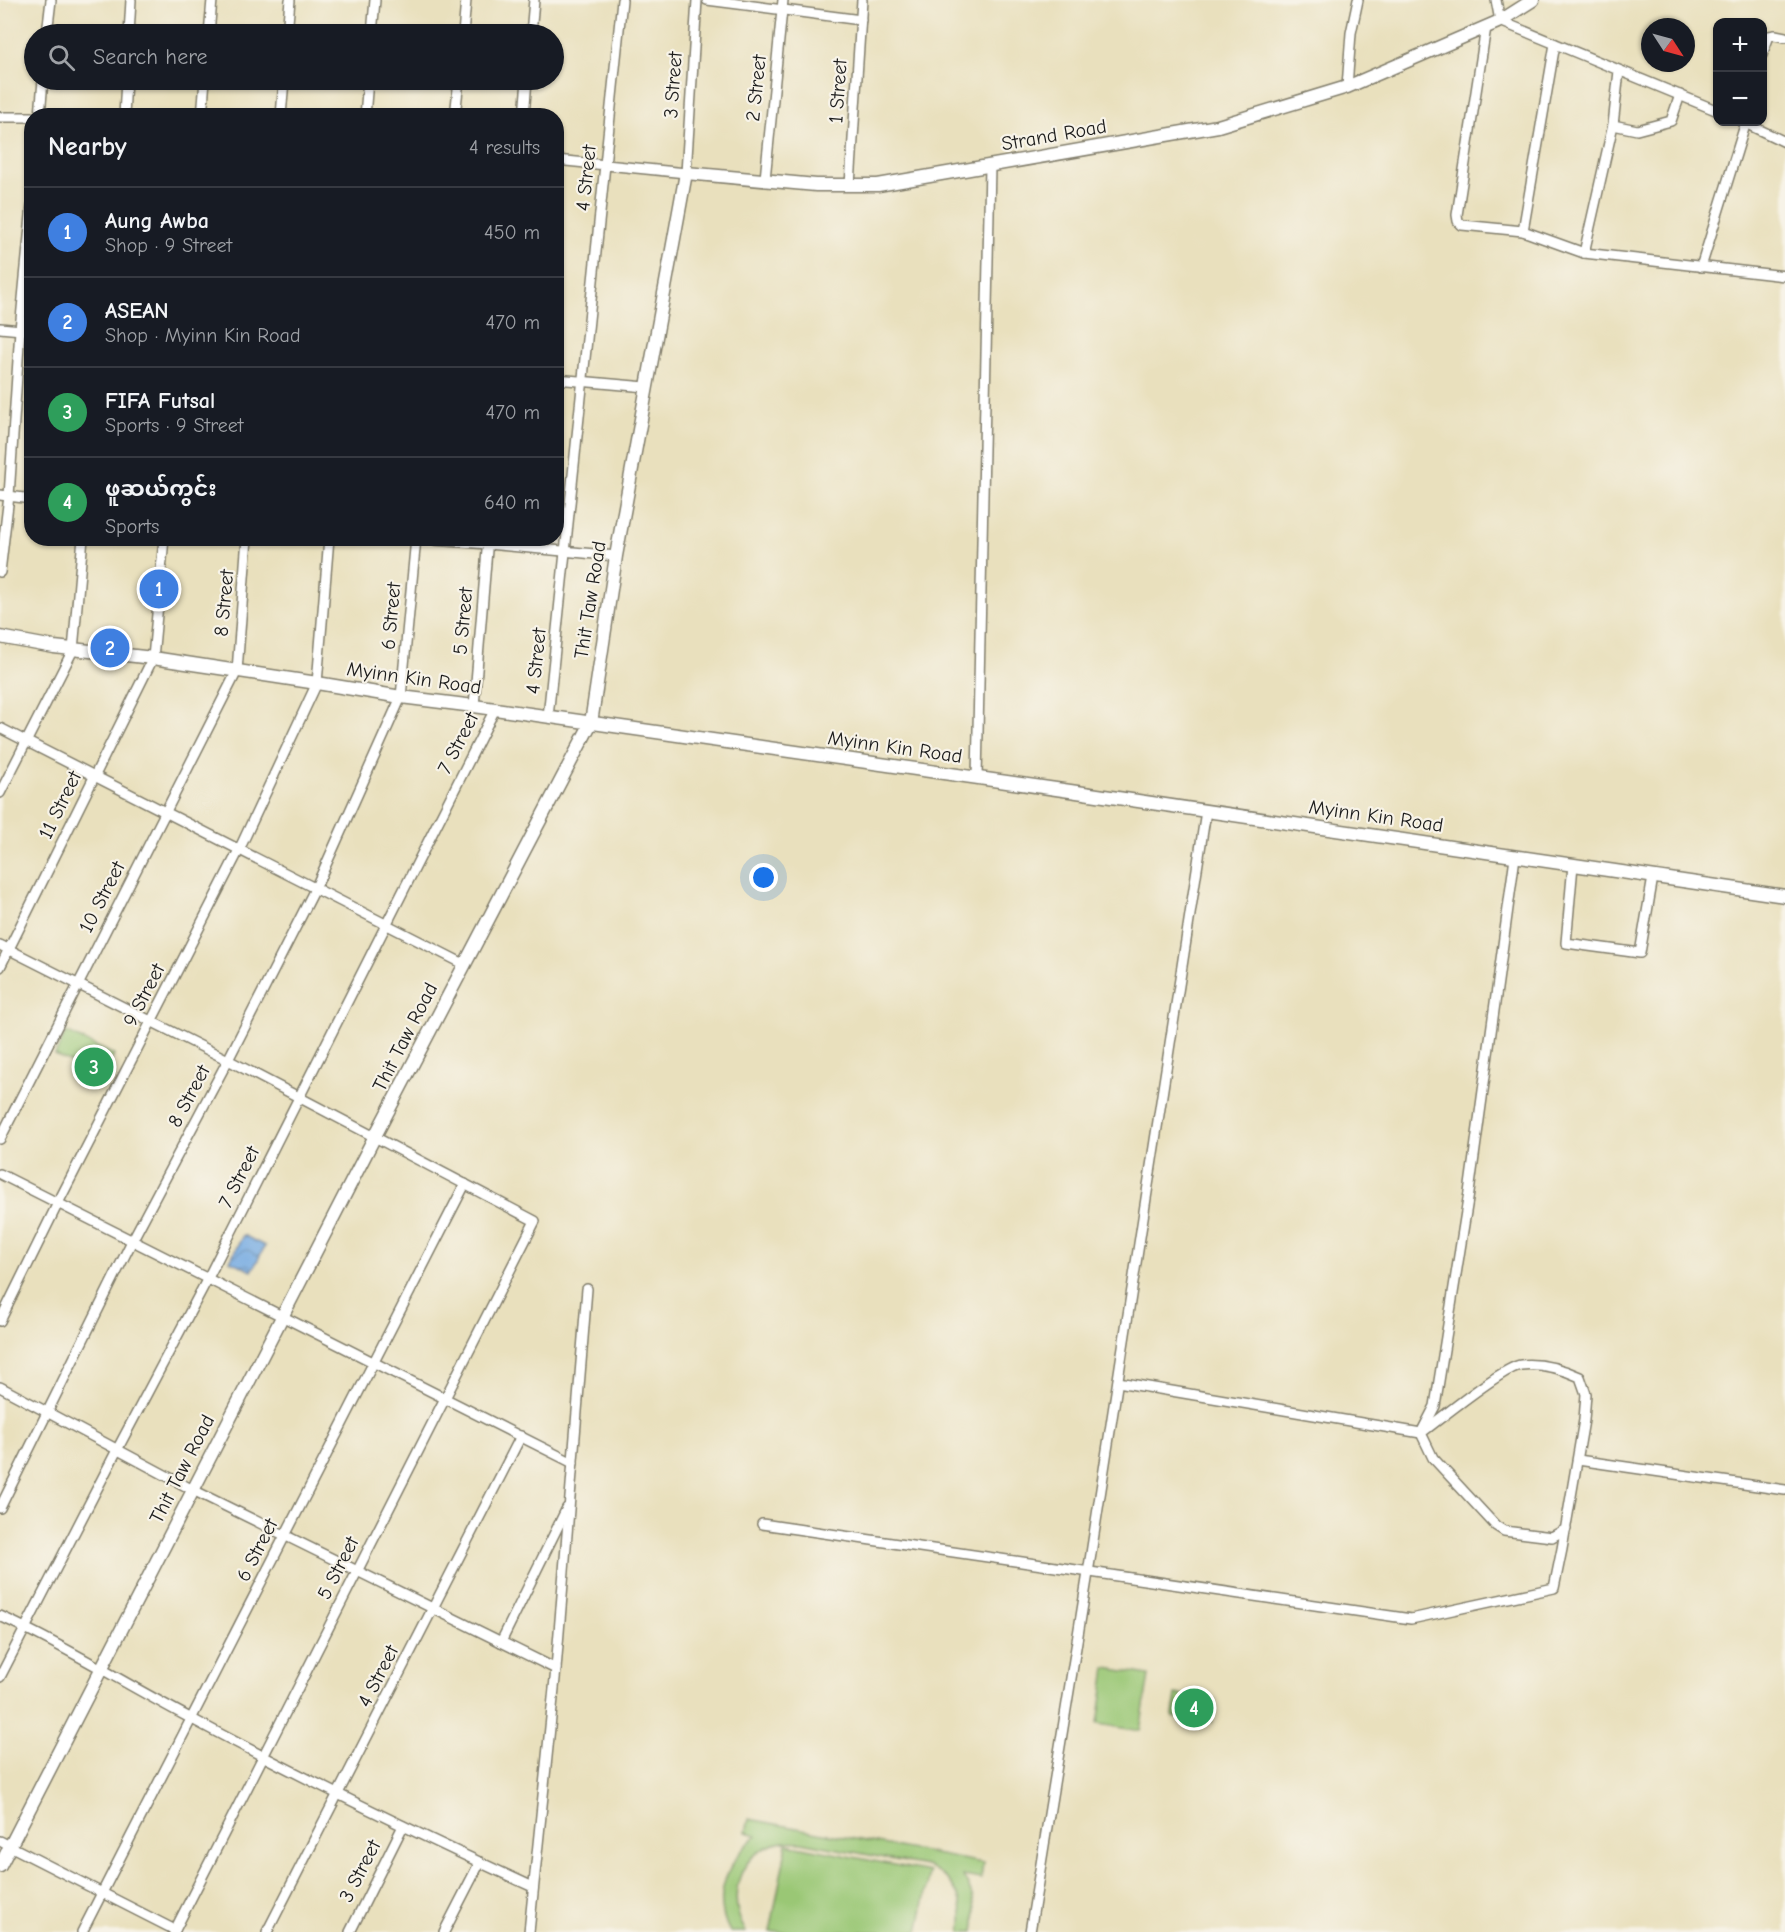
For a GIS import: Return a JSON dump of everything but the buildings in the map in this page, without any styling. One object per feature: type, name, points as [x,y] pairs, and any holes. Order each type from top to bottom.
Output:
[{"type":"street","points":[[48,24],[51,0]]},
{"type":"street","points":[[130,24],[131,0]]},
{"type":"street","points":[[210,24],[212,0]]},
{"type":"street","points":[[288,24],[290,0]]},
{"type":"street","points":[[373,24],[375,0]]},
{"type":"street","points":[[464,24],[466,0]]},
{"type":"street","points":[[532,24],[534,0]]},
{"type":"street","name":"4 Street","points":[[548,717],[622,0]]},
{"type":"street","name":"3 Street","points":[[686,173],[697,0]]},
{"type":"street","points":[[707,0],[783,5],[861,20]]},
{"type":"street","name":"1 Street","points":[[850,185],[862,0]]},
{"type":"street","points":[[1347,87],[1351,33],[1358,0]]},
{"type":"street","points":[[1496,0],[1500,21],[1713,109]]},
{"type":"street","name":"Strand Road","points":[[564,161],[816,184],[878,185],[1218,126],[1347,87],[1500,21],[1533,0]]},
{"type":"street","name":"2 Street","points":[[765,179],[783,5]]},
{"type":"street","points":[[1486,27],[1457,215],[1462,225],[1523,231],[1584,253],[1785,276]]},
{"type":"street","points":[[1767,41],[1769,36],[1785,37]]},
{"type":"street","points":[[1523,231],[1555,44]]},
{"type":"street","points":[[1584,253],[1613,125],[1619,71]]},
{"type":"street","points":[[41,108],[42,90]]},
{"type":"street","points":[[124,108],[125,90]]},
{"type":"street","points":[[203,108],[204,90]]},
{"type":"street","points":[[282,108],[283,90]]},
{"type":"street","points":[[366,108],[367,90]]},
{"type":"street","points":[[456,108],[458,90]]},
{"type":"street","points":[[525,108],[526,90]]},
{"type":"street","points":[[1613,125],[1637,130],[1671,121],[1680,95]]},
{"type":"street","points":[[0,117],[24,117]]},
{"type":"street","points":[[1701,267],[1744,126]]},
{"type":"street","points":[[1753,126],[1785,142]]},
{"type":"street","points":[[977,778],[990,166]]},
{"type":"street","name":"Thit Taw Road","points":[[0,1866],[5,1843],[102,1668],[464,964],[591,723],[616,556],[686,173]]},
{"type":"street","points":[[0,572],[24,288]]},
{"type":"street","points":[[0,328],[24,330]]},
{"type":"street","points":[[564,379],[646,387]]},
{"type":"street","points":[[5,496],[24,498]]},
{"type":"street","points":[[0,792],[73,650],[82,546]]},
{"type":"street","points":[[153,658],[163,546]]},
{"type":"street","name":"8 Street","points":[[237,671],[246,546]]},
{"type":"street","points":[[316,683],[328,546]]},
{"type":"street","name":"6 Street","points":[[401,697],[412,546]]},
{"type":"street","name":"5 Street","points":[[474,706],[488,546]]},
{"type":"street","points":[[527,546],[616,556]]},
{"type":"street","name":"Myinn Kin Road","points":[[0,637],[73,650],[153,658],[401,697],[474,706]]},
{"type":"street","name":"11 Street","points":[[0,968],[4,948],[95,776],[153,658]]},
{"type":"street","name":"10 Street","points":[[0,1139],[237,671]]},
{"type":"street","name":"9 Street","points":[[0,1321],[239,850],[316,683]]},
{"type":"street","name":"8 Street","points":[[0,1508],[133,1239],[316,887],[401,697]]},
{"type":"street","name":"7 Street","points":[[0,1677],[208,1278],[495,709],[474,706]]},
{"type":"street","name":"Myinn Kin Road","points":[[495,709],[1785,896]]},
{"type":"street","points":[[0,728],[464,964]]},
{"type":"street","points":[[1030,1932],[1206,811]]},
{"type":"street","points":[[1421,1433],[1435,1406],[1439,1382],[1469,1193],[1515,856]]},
{"type":"street","points":[[1573,865],[1566,943],[1640,953],[1653,877]]},
{"type":"street","points":[[4,948],[228,1060],[465,1184]]},
{"type":"street","points":[[0,1173],[573,1462]]},
{"type":"street","name":"5 Street","points":[[175,1931],[535,1221],[465,1184]]},
{"type":"street","name":"6 Street","points":[[82,1932],[465,1184]]},
{"type":"street","points":[[529,1932],[556,1670],[587,1289]]},
{"type":"street","points":[[762,1524],[1411,1619],[1554,1587],[1578,1460],[1586,1394],[1580,1377],[1564,1370],[1519,1365],[1490,1382],[1421,1433],[1118,1382]]},
{"type":"street","points":[[0,1387],[193,1490],[556,1670]]},
{"type":"street","points":[[1421,1433],[1433,1458],[1504,1532],[1552,1537],[1566,1529]]},
{"type":"street","name":"4 Street","points":[[267,1932],[521,1436]]},
{"type":"street","points":[[1578,1460],[1785,1490]]},
{"type":"street","points":[[501,1642],[570,1503]]},
{"type":"street","points":[[0,1616],[102,1668],[191,1719],[403,1826],[533,1887]]},
{"type":"street","name":"3 Street","points":[[350,1932],[403,1826]]},
{"type":"street","points":[[5,1843],[175,1931]]},
{"type":"street","points":[[444,1932],[480,1862]]},
{"type":"green space","points":[[66,1032],[114,1055],[103,1079],[55,1055]]},
{"type":"green space","points":[[1106,1668],[1149,1675],[1140,1731],[1098,1724]]},
{"type":"green space","points":[[1176,1694],[1216,1700],[1212,1722],[1173,1717]]},
{"type":"green space","points":[[749,1819],[983,1863],[981,1879],[963,1876],[974,1903],[976,1917],[974,1932],[961,1932],[962,1911],[956,1892],[944,1877],[926,1866],[792,1841],[774,1844],[761,1850],[743,1869],[736,1893],[740,1919],[746,1932],[730,1932],[724,1918],[722,1892],[731,1867],[757,1835],[746,1832]]},
{"type":"green space","points":[[787,1844],[930,1872],[918,1932],[770,1932]]},
{"type":"water","points":[[243,1235],[265,1246],[252,1271],[230,1261]]},
{"type":"place","name":"Aung Awba","points":[[159,589]]},
{"type":"place","name":"ASEAN","points":[[110,648]]},
{"type":"place","name":"FIFA Futsal","points":[[94,1067]]},
{"type":"place","name":"ဖူဆယ်ကွင်း","points":[[1194,1708]]}]
